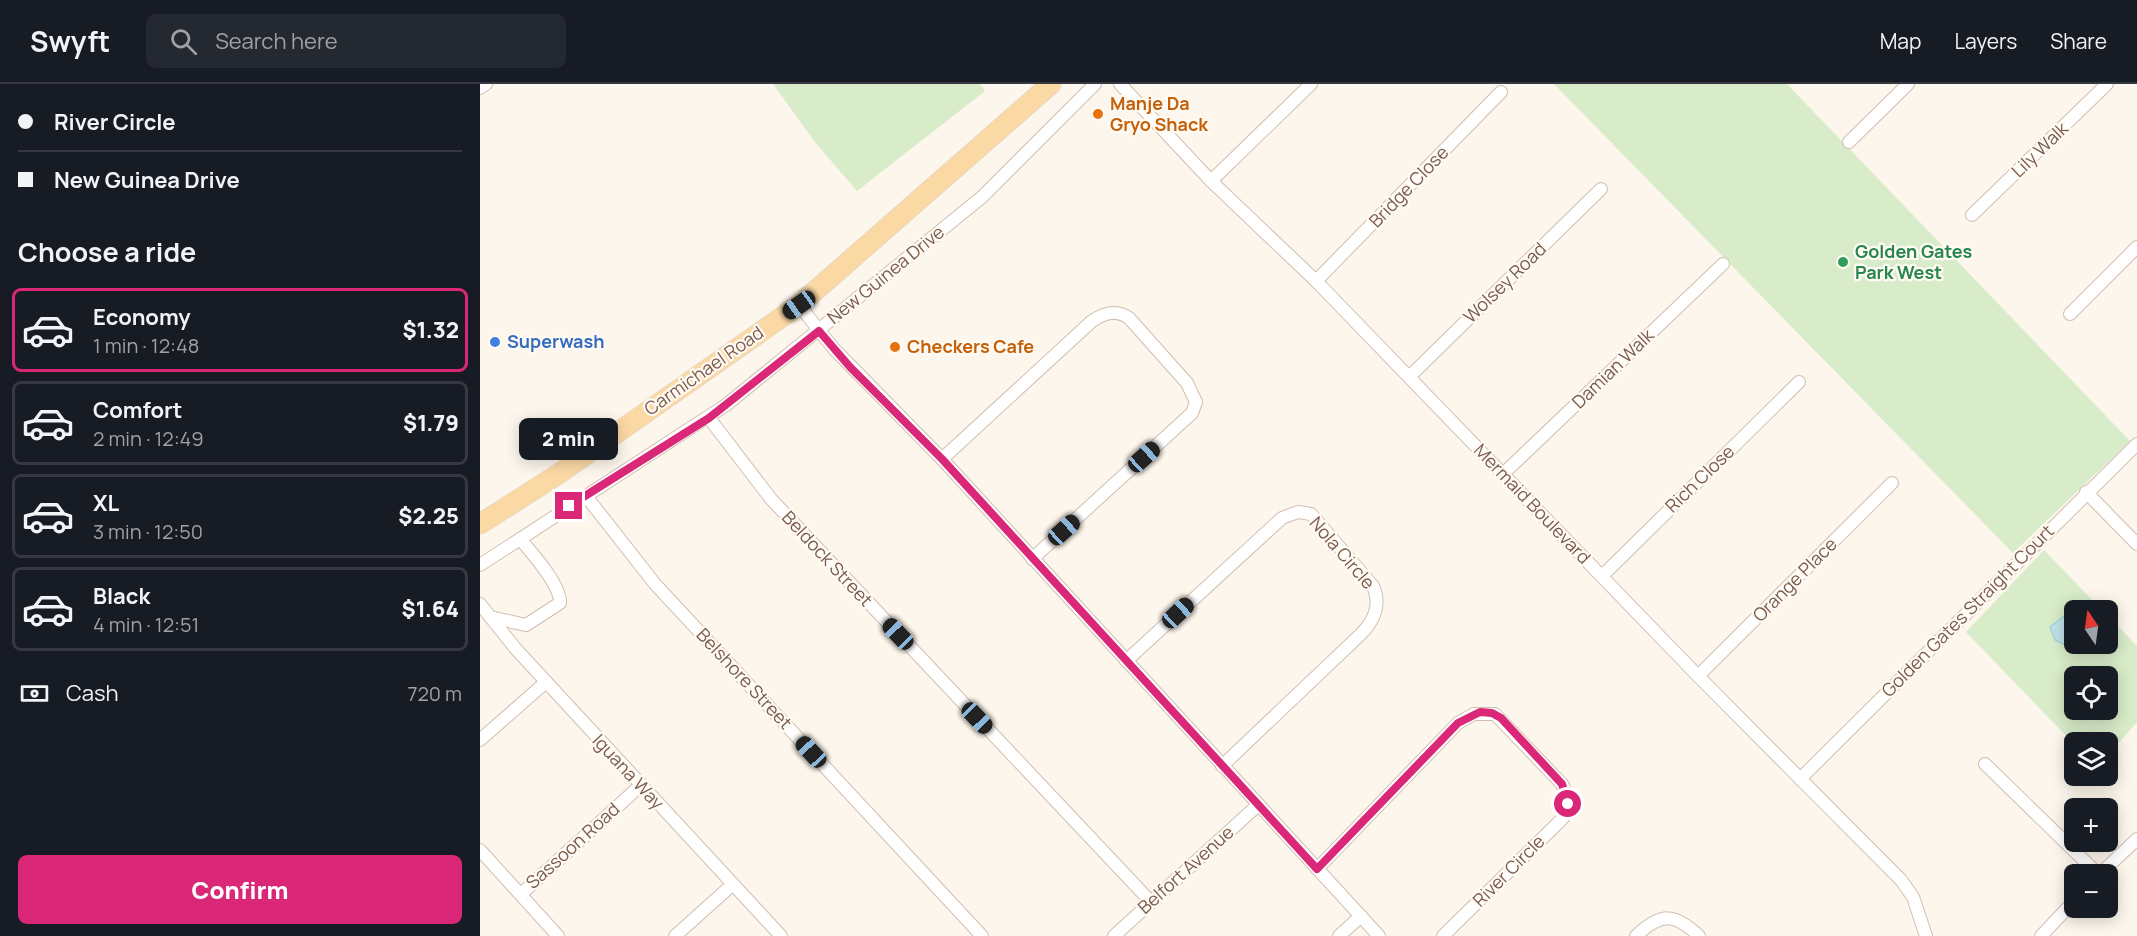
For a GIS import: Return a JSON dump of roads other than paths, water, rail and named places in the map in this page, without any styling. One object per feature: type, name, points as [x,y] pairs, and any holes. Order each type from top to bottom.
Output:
[{"type":"main road","name":"Carmichael Road","points":[[480,524],[557,475],[799,305],[1042,87]]},
{"type":"street","points":[[480,88],[486,84]]},
{"type":"street","name":"New Guinea Drive","points":[[480,565],[709,418],[819,331],[981,197],[1095,84]]},
{"type":"street","name":"Mermaid Boulevard","points":[[1120,84],[1211,180],[1316,281],[1698,676],[1901,880],[1917,905],[1926,936]]},
{"type":"street","points":[[1211,180],[1311,84]]},
{"type":"street","points":[[1849,142],[1908,84]]},
{"type":"street","name":"Lily Walk","points":[[1972,215],[2107,84]]},
{"type":"street","name":"Bridge Close","points":[[1316,281],[1501,92]]},
{"type":"street","name":"Wolsey Road","points":[[1409,377],[1601,189]]},
{"type":"street","points":[[2070,314],[2137,247]]},
{"type":"street","name":"Damian Walk","points":[[1503,474],[1723,264]]},
{"type":"street","points":[[799,305],[850,367],[942,459],[1380,936]]},
{"type":"street","points":[[942,459],[1100,316],[1114,312],[1124,315],[1180,375],[1193,393],[1196,402],[1192,413],[1032,559]]},
{"type":"street","name":"Rich Close","points":[[1602,576],[1799,382]]},
{"type":"street","name":"Beldock Street","points":[[709,418],[771,500],[1151,902]]},
{"type":"street","name":"Golden Gates Straight Court","points":[[1800,779],[2086,492],[2137,444]]},
{"type":"street","name":"Orange Place","points":[[1698,676],[1892,483]]},
{"type":"street","points":[[2086,492],[2137,544]]},
{"type":"street","name":"Belshore Street","points":[[586,496],[655,584],[982,936]]},
{"type":"street","name":"Nola Circle","points":[[1126,660],[1282,518],[1298,512],[1314,517],[1373,586],[1377,600],[1375,614],[1362,633],[1222,766]]},
{"type":"street","points":[[490,617],[526,625],[560,603],[561,597],[554,585],[520,539]]},
{"type":"street","name":"Iguana Way","points":[[480,604],[546,682],[781,936]]},
{"type":"street","points":[[480,740],[546,682]]},
{"type":"street","name":"River Circle","points":[[1317,869],[1458,723],[1474,714],[1495,714],[1562,784],[1567,797],[1567,808],[1563,818],[1443,936]]},
{"type":"street","points":[[1985,764],[2089,864]]},
{"type":"street","name":"Sassoon Road","points":[[558,936],[521,894],[641,785]]},
{"type":"street","name":"Belfort Avenue","points":[[1114,936],[1258,804]]},
{"type":"street","points":[[2110,864],[2137,839]]},
{"type":"street","points":[[480,849],[521,894]]},
{"type":"street","points":[[675,936],[732,885]]},
{"type":"street","points":[[2041,936],[2064,912]]},
{"type":"street","points":[[1339,936],[1360,916]]},
{"type":"street","points":[[1636,936],[1651,923],[1672,918],[1681,920],[1699,936]]},
{"type":"water","points":[[2063,617],[2064,644],[2055,640],[2050,627]]},
{"type":"place","name":"Manje Da Gryo Shack","points":[[1098,114]]},
{"type":"place","name":"Golden Gates Park West","points":[[1843,262]]},
{"type":"place","name":"Superwash","points":[[495,342]]},
{"type":"place","name":"Checkers Cafe","points":[[895,347]]}]
